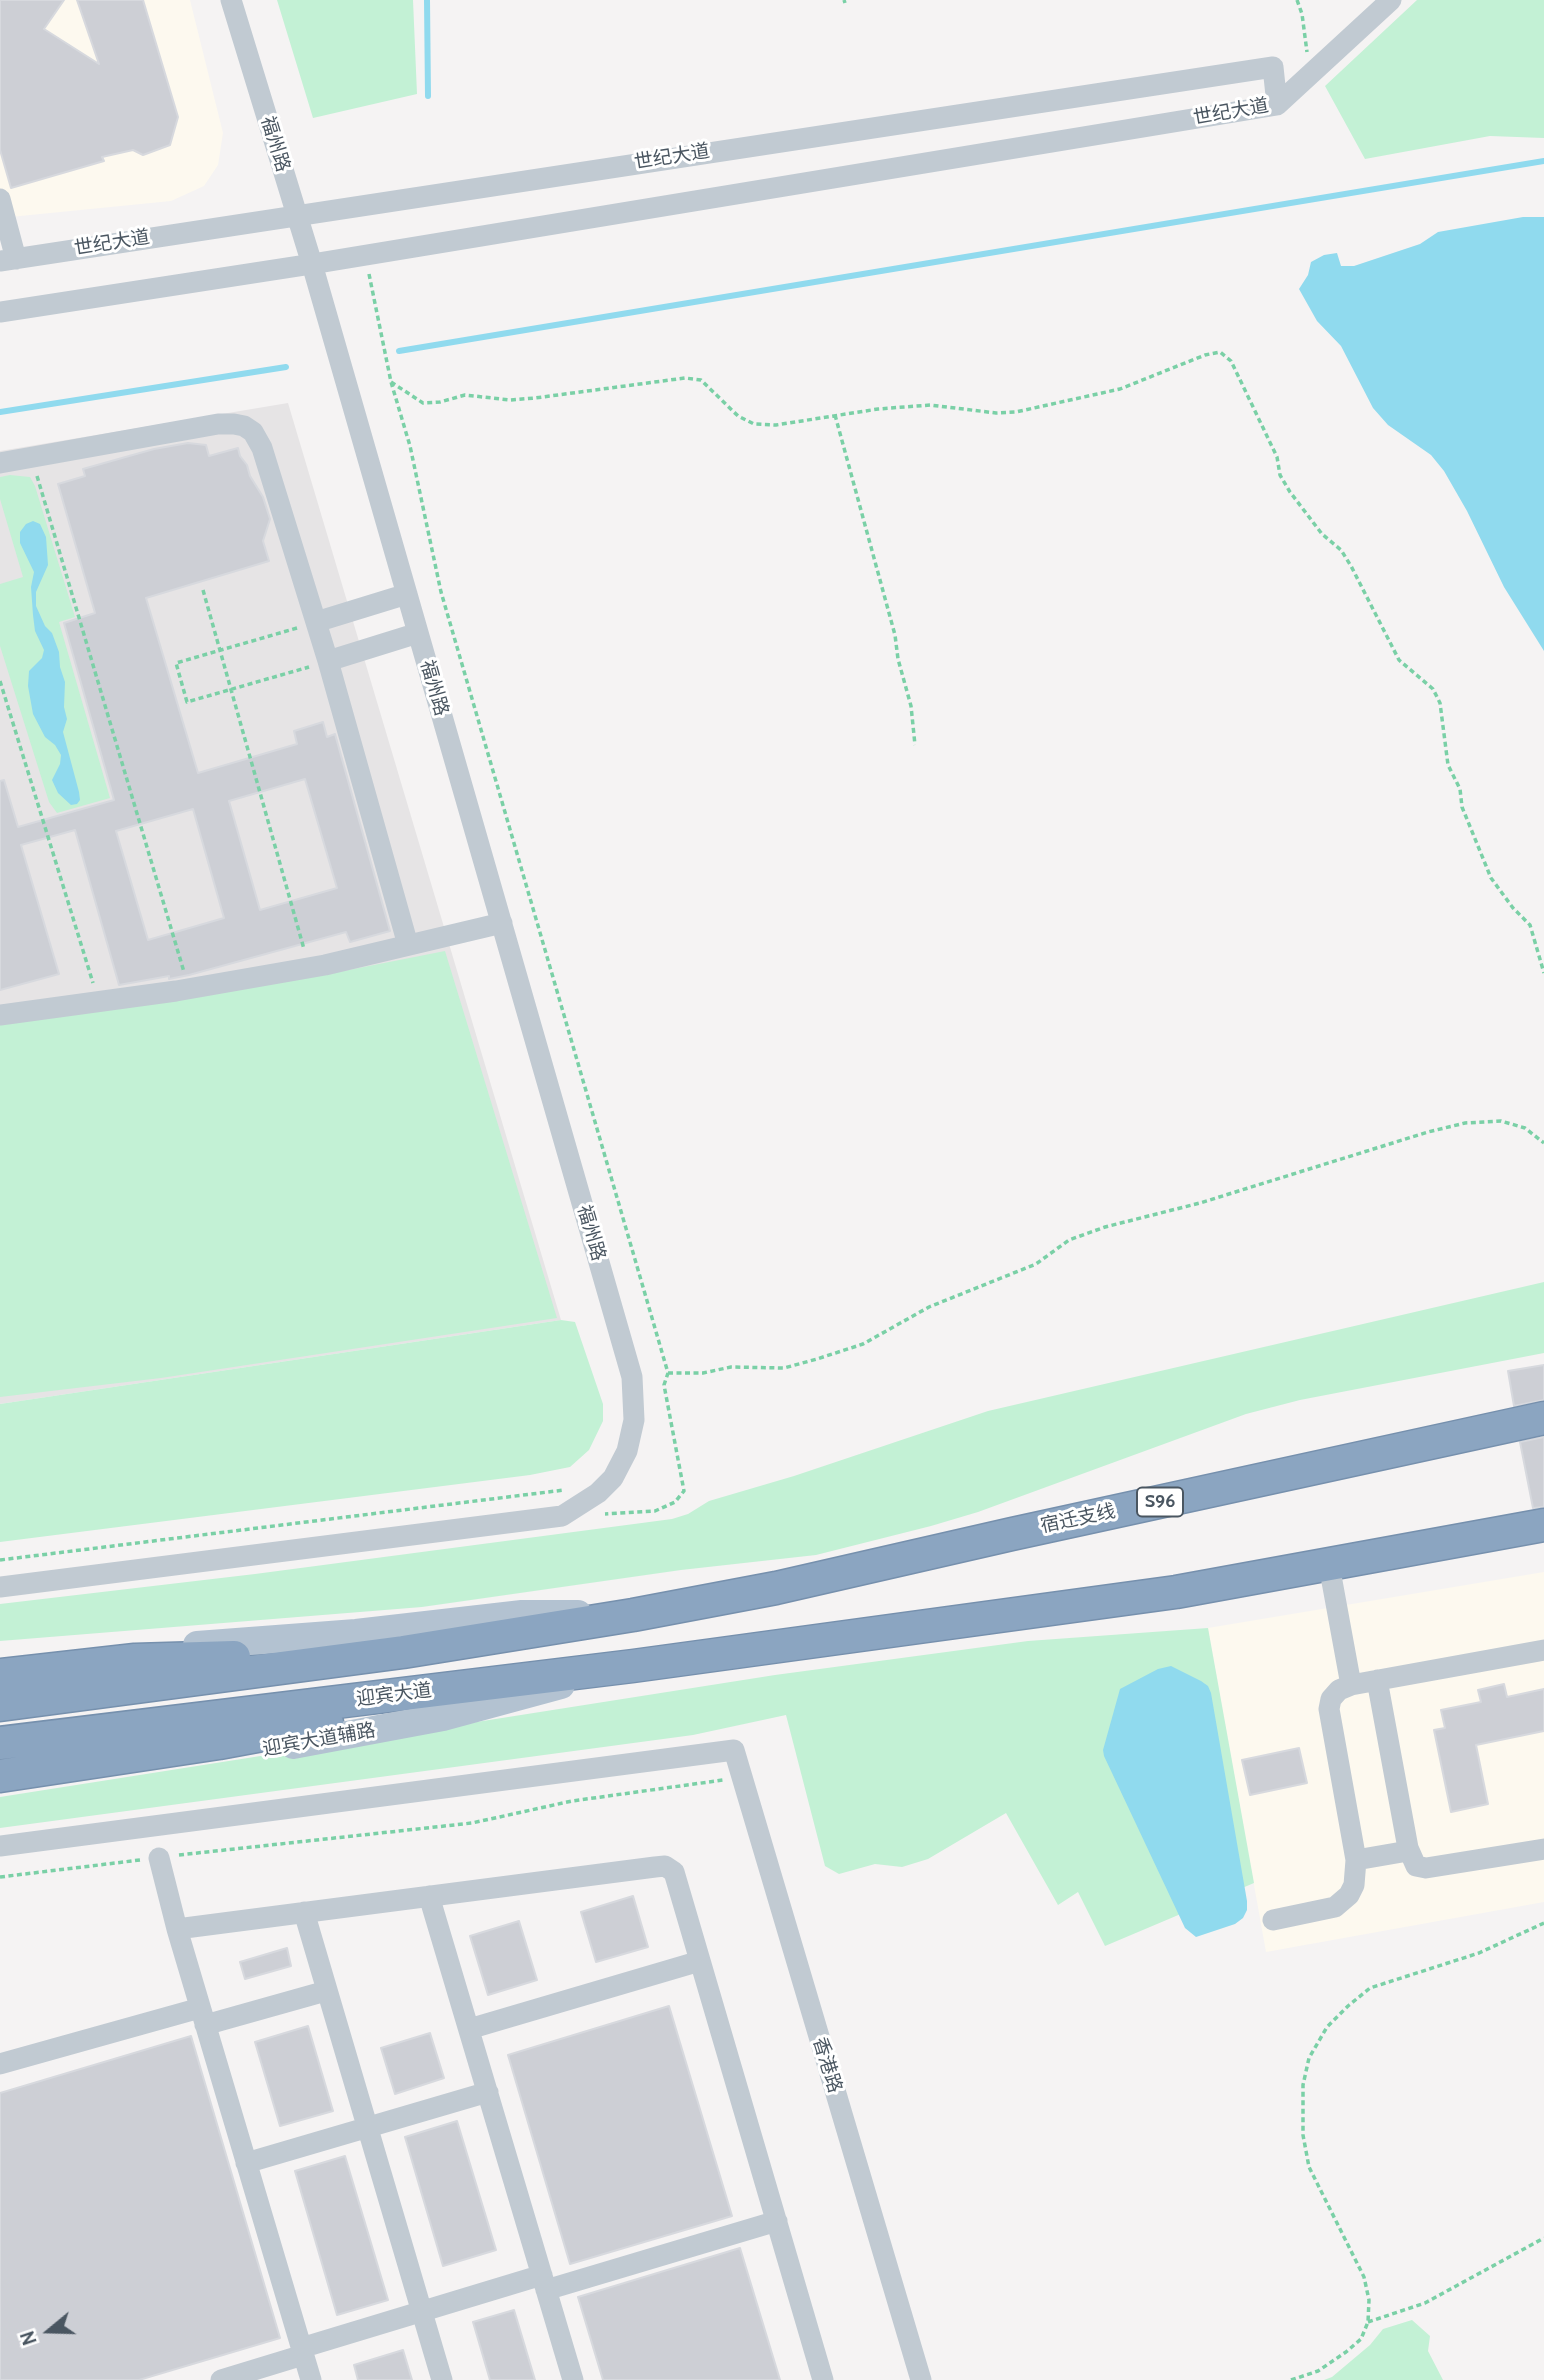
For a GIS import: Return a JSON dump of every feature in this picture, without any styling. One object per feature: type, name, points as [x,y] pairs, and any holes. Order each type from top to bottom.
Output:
[{"type":"highway","name":"宿迁支线","points":[[633,1615],[776,1588],[1544,1419]]},
{"type":"highway","points":[[1329,1565],[1544,1525]]},
{"type":"highway","name":"迎宾大道","points":[[0,1743],[788,1646],[1176,1592],[1329,1565]]},
{"type":"highway","points":[[0,1705],[403,1652],[633,1615]]},
{"type":"highway","points":[[0,1675],[135,1660],[403,1652]]},
{"type":"highway","points":[[0,1776],[219,1743],[633,1666]]},
{"type":"main road","points":[[0,1660],[356,1633],[522,1614],[633,1615]]},
{"type":"main road","name":"迎宾大道辅路","points":[[0,1791],[276,1748],[443,1717],[633,1666]]},
{"type":"street","name":"福州路","points":[[0,1587],[562,1516],[598,1493],[613,1478],[627,1451],[634,1420],[632,1377],[312,264],[231,0]]},
{"type":"street","points":[[1277,105],[1391,0]]},
{"type":"street","name":"世纪大道","points":[[0,312],[312,264],[1277,105],[1273,67],[8,260]]},
{"type":"street","points":[[0,199],[8,260]]},
{"type":"street","points":[[0,463],[218,425],[234,424],[253,432],[262,448],[328,661],[408,945]]},
{"type":"street","points":[[316,622],[407,594]]},
{"type":"street","points":[[328,661],[418,633]]},
{"type":"street","points":[[0,1016],[189,989],[310,967],[502,923]]},
{"type":"street","points":[[1329,1565],[1351,1685]]},
{"type":"street","points":[[1273,1920],[1335,1907],[1349,1895],[1354,1885],[1356,1860],[1329,1709],[1331,1699],[1339,1690],[1351,1685],[1544,1650]]},
{"type":"street","points":[[1377,1680],[1409,1851],[1416,1866],[1426,1868],[1544,1849]]},
{"type":"street","name":"香港路","points":[[0,1846],[734,1751],[921,2380]]},
{"type":"street","points":[[1356,1860],[1409,1851]]},
{"type":"street","points":[[159,1858],[177,1928],[311,2380]]},
{"type":"street","points":[[177,1928],[665,1866],[674,1872],[823,2380]]},
{"type":"street","points":[[429,1896],[573,2380]]},
{"type":"street","points":[[304,1912],[442,2380]]},
{"type":"street","points":[[469,2029],[700,1961]]},
{"type":"street","points":[[0,2064],[326,1991]]},
{"type":"street","points":[[246,2163],[488,2092]]},
{"type":"street","points":[[221,2380],[422,2312],[544,2283],[777,2221]]},
{"type":"path","points":[[1297,0],[1302,14],[1310,75]]},
{"type":"path","points":[[365,255],[391,382],[410,446],[441,592],[668,1373],[664,1385],[684,1491],[675,1502],[655,1511],[602,1514]]},
{"type":"path","points":[[391,382],[423,402],[440,402],[465,396],[509,400],[535,398],[685,378],[701,380],[738,416],[754,424],[776,425],[878,409],[930,405],[996,413],[1016,412],[1120,389],[1205,355],[1220,352],[1231,361],[1277,457],[1280,475],[1290,492],[1322,534],[1341,550],[1399,660],[1433,689],[1440,703],[1447,765],[1460,789],[1462,807],[1491,878],[1513,908],[1530,925],[1544,973]]},
{"type":"path","points":[[835,415],[895,635],[898,659],[911,706],[915,745]]},
{"type":"path","points":[[32,457],[189,989]]},
{"type":"path","points":[[203,590],[310,967]]},
{"type":"path","points":[[316,622],[176,663],[187,702],[328,661]]},
{"type":"path","points":[[0,681],[99,1002]]},
{"type":"path","points":[[668,1373],[703,1373],[731,1367],[784,1368],[817,1359],[863,1344],[929,1307],[1036,1264],[1069,1240],[1105,1227],[1200,1203],[1428,1132],[1465,1123],[1501,1121],[1525,1128],[1544,1143]]},
{"type":"path","points":[[0,1560],[574,1489]]},
{"type":"path","points":[[0,1877],[472,1823],[572,1801],[742,1777]]},
{"type":"path","points":[[1291,2380],[1318,2371],[1346,2352],[1361,2339],[1368,2322],[1369,2300],[1364,2277],[1308,2166],[1303,2135],[1303,2085],[1309,2059],[1327,2027],[1370,1988],[1479,1953],[1544,1923]]},
{"type":"path","points":[[1368,2322],[1425,2303],[1544,2238]]},
{"type":"shaded area","points":[[0,0],[190,0],[223,133],[218,165],[204,186],[171,201],[0,218]]},
{"type":"shaded area","points":[[288,403],[561,1320],[0,1404],[0,451]]},
{"type":"shaded area","points":[[1544,1572],[1544,1902],[1266,1952],[1208,1628]]},
{"type":"green space","points":[[277,0],[413,0],[417,94],[313,118]]},
{"type":"green space","points":[[1417,0],[1544,0],[1544,138],[1490,136],[1365,159],[1325,86]]},
{"type":"green space","points":[[0,477],[30,477],[35,486],[75,617],[59,622],[110,798],[57,813],[49,802],[0,646],[0,584],[23,577],[0,499]]},
{"type":"green space","points":[[445,951],[557,1318],[161,1378],[0,1397],[0,1025],[318,976]]},
{"type":"green space","points":[[1544,1282],[1544,1353],[1300,1400],[1246,1414],[978,1512],[816,1555],[681,1570],[422,1607],[0,1641],[0,1604],[255,1574],[672,1519],[688,1514],[709,1501],[794,1476],[988,1411]]},
{"type":"green space","points":[[561,1320],[575,1322],[603,1404],[603,1421],[589,1450],[570,1467],[530,1475],[0,1542],[0,1404]]},
{"type":"green space","points":[[1208,1628],[1254,1883],[1105,1946],[1078,1892],[1058,1905],[1006,1813],[928,1859],[902,1867],[875,1864],[839,1874],[825,1866],[786,1715],[693,1735],[0,1828],[0,1797],[775,1675],[1028,1641]]},
{"type":"green space","points":[[1412,2320],[1430,2336],[1428,2351],[1443,2380],[1324,2380],[1332,2377],[1370,2345],[1383,2329]]},
{"type":"water","points":[[1523,217],[1544,217],[1544,651],[1504,587],[1444,471],[1431,455],[1388,425],[1373,408],[1341,346],[1317,321],[1299,289],[1308,275],[1311,262],[1324,255],[1337,253],[1341,266],[1354,266],[1420,244],[1438,232]]},
{"type":"water","points":[[33,521],[40,524],[46,537],[48,565],[36,592],[36,606],[45,626],[52,633],[65,682],[64,707],[67,719],[63,732],[80,800],[71,805],[58,793],[52,780],[60,764],[61,755],[55,745],[45,737],[33,714],[28,686],[29,671],[42,658],[44,650],[35,631],[31,587],[34,572],[20,543],[20,532],[26,524]]},
{"type":"water","points":[[1171,1666],[1201,1681],[1208,1686],[1211,1693],[1247,1901],[1243,1918],[1235,1924],[1196,1937],[1185,1928],[1103,1750],[1120,1689],[1158,1669]]},
{"type":"building","points":[[0,0],[64,0],[44,29],[99,64],[77,0],[143,0],[178,117],[170,145],[143,155],[133,150],[102,157],[104,161],[11,188],[0,150]]},
{"type":"building","points":[[188,443],[206,445],[209,456],[238,448],[263,497],[270,519],[263,541],[269,561],[146,598],[198,773],[297,744],[294,731],[323,722],[327,737],[335,734],[390,931],[350,942],[346,932],[189,975],[119,985],[75,830],[21,845],[59,974],[0,990],[0,781],[4,780],[18,827],[114,800],[64,623],[95,613],[58,484],[85,476],[83,469],[154,449]],"holes":[[[305,779],[337,888],[260,910],[229,801]],[[193,809],[224,918],[148,940],[116,831]]]},
{"type":"building","points":[[1544,1365],[1544,1400],[1514,1406],[1508,1371]]},
{"type":"building","points":[[1544,1437],[1544,1507],[1533,1508],[1520,1442]]},
{"type":"building","points":[[1504,1684],[1507,1697],[1544,1689],[1544,1731],[1476,1745],[1488,1804],[1451,1812],[1434,1730],[1445,1728],[1441,1710],[1481,1702],[1478,1690]]},
{"type":"building","points":[[1299,1748],[1307,1783],[1250,1795],[1242,1760]]},
{"type":"building","points":[[633,1896],[648,1947],[596,1962],[581,1912]]},
{"type":"building","points":[[519,1921],[537,1980],[488,1995],[470,1936]]},
{"type":"building","points":[[287,1948],[291,1966],[245,1979],[240,1962]]},
{"type":"building","points":[[669,2006],[732,2216],[570,2264],[508,2055]]},
{"type":"building","points":[[308,2026],[333,2111],[280,2126],[255,2042]]},
{"type":"building","points":[[430,2033],[444,2078],[395,2094],[381,2048]]},
{"type":"building","points":[[191,2036],[280,2338],[139,2380],[0,2380],[0,2093]]},
{"type":"building","points":[[457,2121],[496,2250],[443,2266],[405,2137]]},
{"type":"building","points":[[345,2156],[388,2300],[337,2315],[295,2171]]},
{"type":"building","points":[[740,2248],[780,2380],[603,2380],[578,2297]]},
{"type":"building","points":[[514,2310],[535,2380],[490,2380],[473,2322]]},
{"type":"building","points":[[403,2350],[412,2380],[358,2380],[354,2365]]},
{"type":"waterway","points":[[427,0],[428,96]]},
{"type":"waterway","points":[[399,351],[1544,161]]},
{"type":"waterway","points":[[0,412],[286,367]]}]
